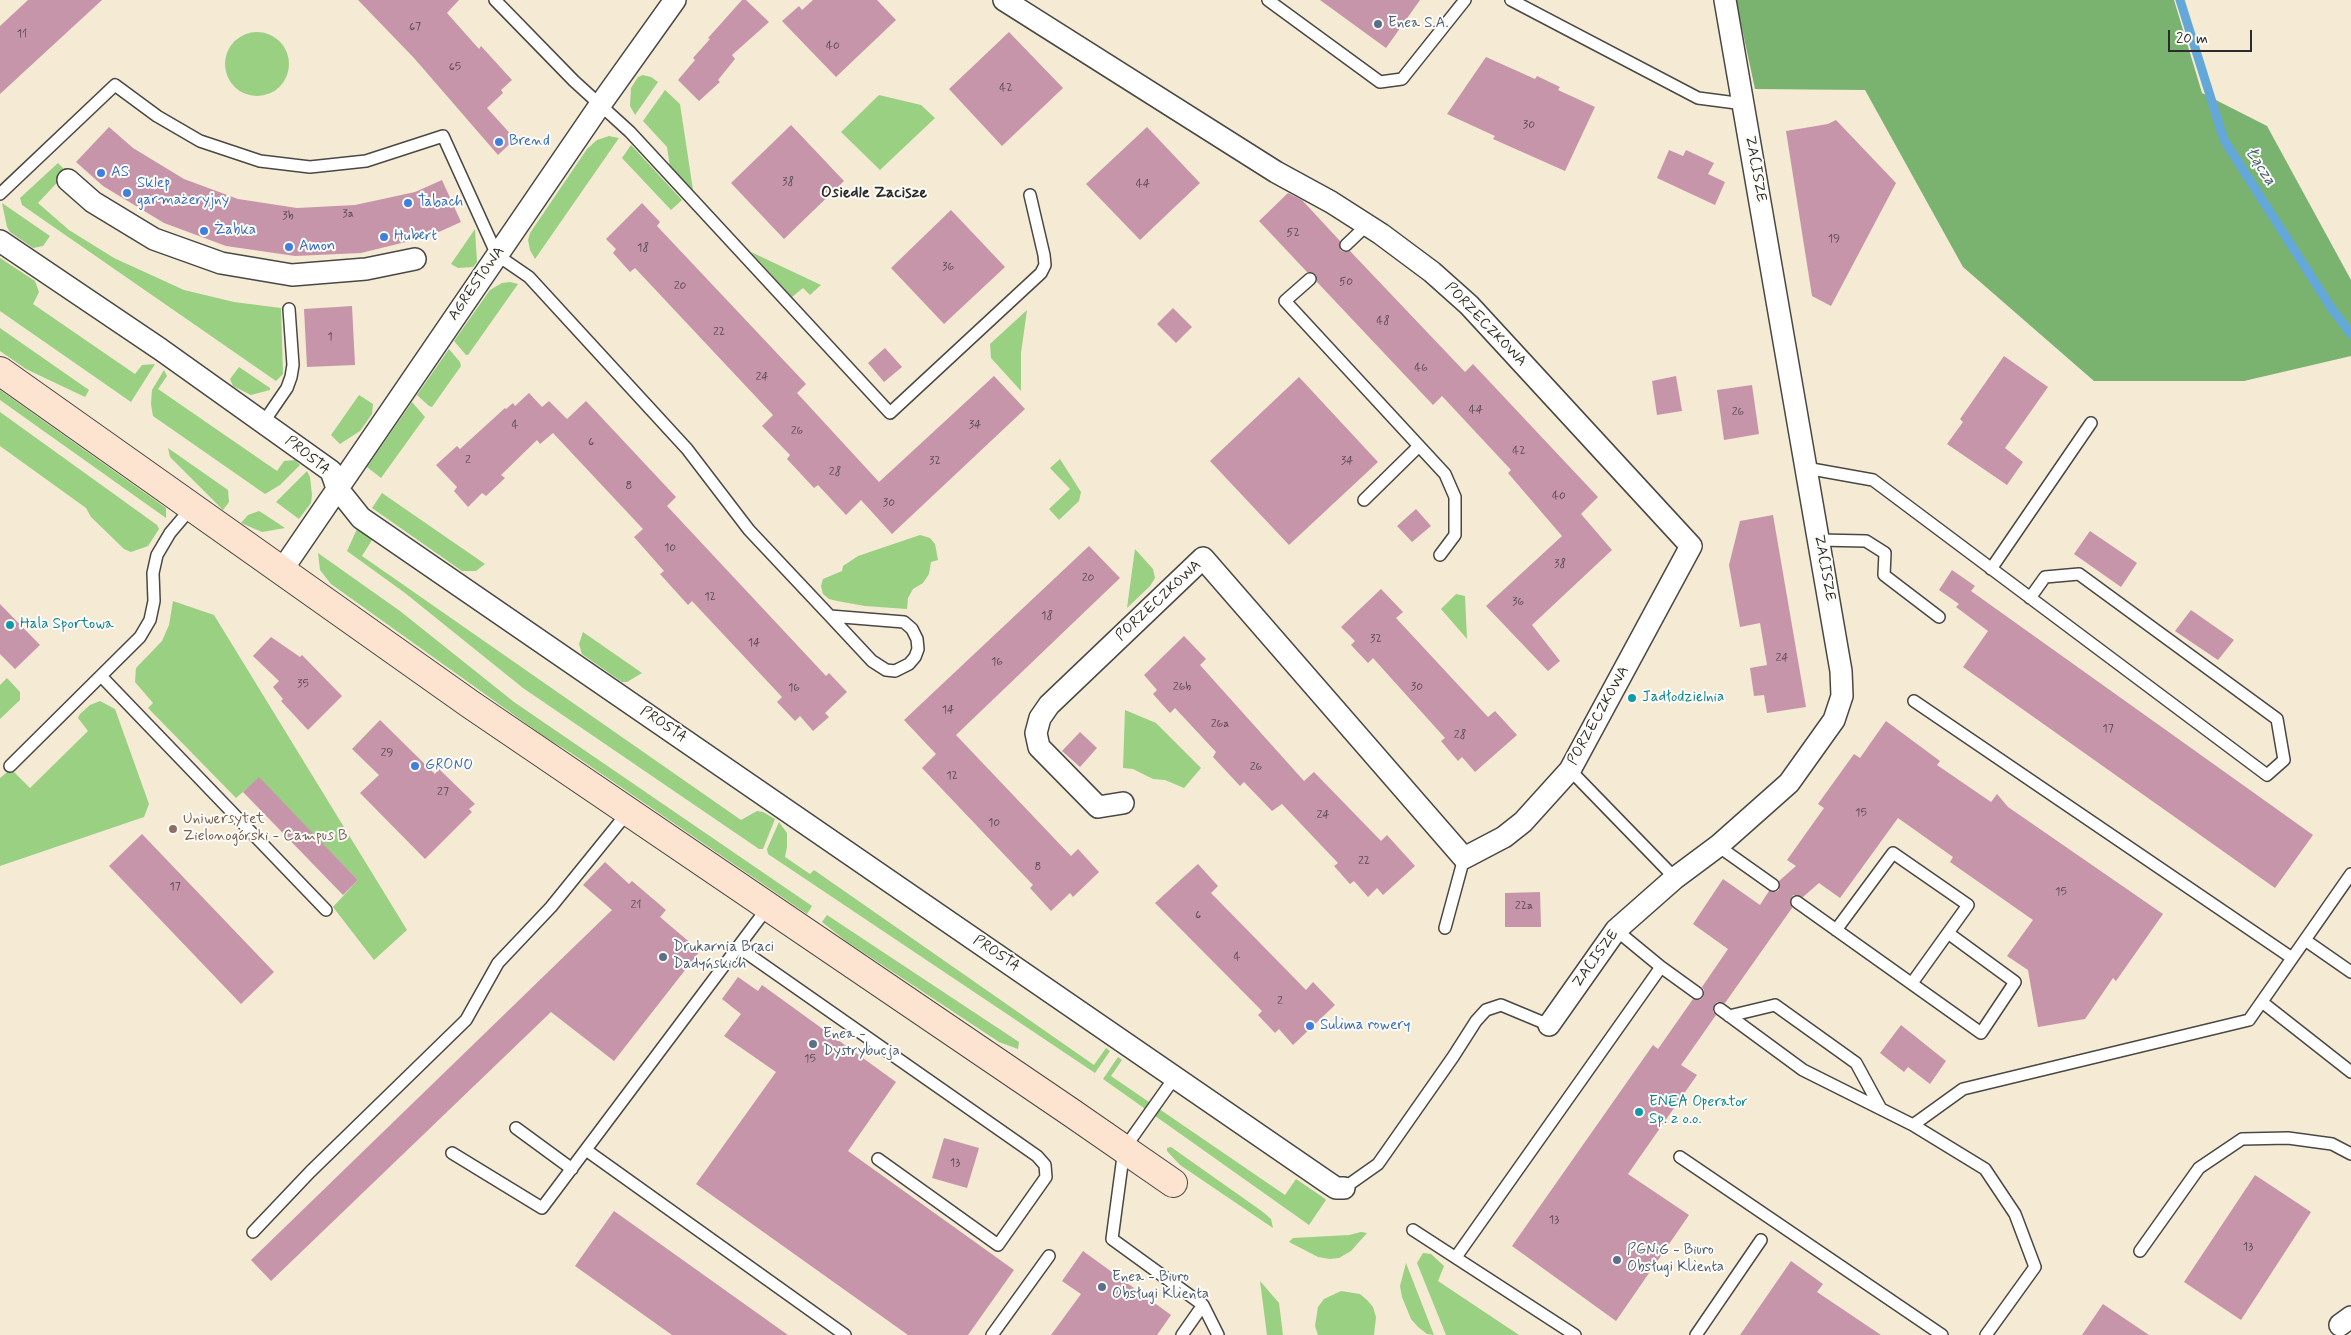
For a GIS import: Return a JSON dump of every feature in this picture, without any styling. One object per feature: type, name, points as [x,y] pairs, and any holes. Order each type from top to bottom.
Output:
[{"type":"street","name":"AGRESTOWA","points":[[282,570],[600,105],[675,0]]},
{"type":"street","name":"PORZECZKOWA","points":[[1004,0],[1276,172],[1331,202],[1367,225],[1432,272],[1469,305],[1691,546],[1570,770],[1523,822],[1504,837],[1464,858],[1203,558],[1049,705],[1040,718],[1036,733],[1039,747],[1098,807],[1123,803]]},
{"type":"street","name":"ZACISZE","points":[[1549,1025],[1616,930],[1675,878],[1718,846],[1789,784],[1834,720],[1842,696],[1841,672],[1819,540],[1725,0]]},
{"type":"street","points":[[68,180],[93,202],[154,239],[220,263],[292,275],[366,269],[415,259]]},
{"type":"street","name":"PROSTA","points":[[0,241],[331,471],[337,488],[361,518],[1336,1188],[1344,1188]]},
{"type":"street","points":[[0,371],[470,704],[1173,1184]]},
{"type":"lane","points":[[495,0],[600,105],[630,132],[890,413],[1041,273],[1045,265],[1044,255],[1030,195]]},
{"type":"lane","points":[[1268,0],[1380,82],[1402,80],[1465,0]]},
{"type":"lane","points":[[1511,0],[1698,98],[1744,104]]},
{"type":"lane","points":[[1529,0],[1534,12]]},
{"type":"lane","points":[[0,194],[115,85],[157,116],[200,141],[260,161],[310,167],[366,161],[443,136],[498,255],[529,277],[680,441],[749,530],[872,661],[886,670],[902,669],[915,657],[918,649],[917,639],[912,629],[904,622],[830,616]]},
{"type":"lane","points":[[1346,245],[1367,225]]},
{"type":"lane","points":[[1310,279],[1286,302],[1445,474],[1455,497],[1455,535],[1440,555]]},
{"type":"lane","points":[[263,423],[287,388],[291,377],[293,365],[289,309]]},
{"type":"lane","points":[[1991,569],[2091,423]]},
{"type":"lane","points":[[1364,500],[1419,446]]},
{"type":"lane","points":[[1806,468],[1873,480],[2266,776],[2284,760],[2276,720],[2079,574],[2045,577],[2030,598]]},
{"type":"lane","points":[[10,766],[140,637],[150,620],[154,601],[153,573],[157,555],[170,533],[192,507]]},
{"type":"lane","points":[[1819,540],[1866,541],[1885,553],[1884,575],[1939,617]]},
{"type":"lane","points":[[101,676],[326,910]]},
{"type":"lane","points":[[1914,701],[2292,958]]},
{"type":"lane","points":[[1570,770],[1675,878]]},
{"type":"lane","points":[[253,1232],[310,1172],[466,1020],[498,964],[551,907],[628,812]]},
{"type":"lane","points":[[1718,846],[1774,885]]},
{"type":"lane","points":[[1836,930],[1893,853],[1968,905],[1912,983]]},
{"type":"lane","points":[[1445,928],[1464,858]]},
{"type":"lane","points":[[1913,1125],[1963,1089],[2249,1020],[2351,874]]},
{"type":"lane","points":[[1797,902],[1982,1032],[2015,982],[1948,933]]},
{"type":"lane","points":[[452,1153],[542,1208],[768,907]]},
{"type":"lane","points":[[1616,930],[1697,994]]},
{"type":"lane","points":[[2305,940],[2351,972]]},
{"type":"lane","points":[[738,947],[1037,1156],[1045,1165],[1046,1177],[998,1245],[878,1159]]},
{"type":"lane","points":[[1456,1257],[1661,967]]},
{"type":"lane","points":[[2262,1002],[2351,1072]]},
{"type":"lane","points":[[1881,1109],[1856,1063],[1775,1004],[1725,1013],[1803,1070],[1881,1109],[1913,1125],[1985,1169],[2016,1214],[2035,1267],[1986,1335]]},
{"type":"lane","points":[[1344,1188],[1378,1164],[1454,1057],[1476,1021],[1486,1010],[1501,1005],[1549,1025]]},
{"type":"lane","points":[[1175,1078],[1124,1149],[1112,1239],[1203,1304],[1218,1335]]},
{"type":"lane","points":[[516,1128],[572,1169]]},
{"type":"lane","points":[[2140,1251],[2199,1168],[2242,1139],[2288,1138],[2332,1144],[2351,1154]]},
{"type":"lane","points":[[586,1150],[845,1335]]},
{"type":"lane","points":[[1680,1157],[1942,1335]]},
{"type":"lane","points":[[1413,1230],[1575,1335]]},
{"type":"lane","points":[[1696,1335],[1760,1240]]},
{"type":"lane","points":[[992,1335],[1049,1256]]},
{"type":"lane","points":[[1182,1335],[1203,1304]]},
{"type":"green space","points":[[1736,0],[2174,0],[2202,93],[2267,126],[2351,280],[2351,356],[2244,381],[2094,381],[1963,267],[1865,90],[1755,89]]},
{"type":"green space","points":[[257,32],[269,34],[280,41],[287,52],[289,64],[287,76],[280,87],[269,94],[257,96],[245,94],[234,87],[227,76],[225,64],[227,52],[234,41],[245,34]]},
{"type":"green space","points":[[643,75],[651,77],[658,82],[635,115],[630,106],[631,88],[638,77]]},
{"type":"green space","points":[[665,90],[680,104],[693,190],[670,167],[667,147],[643,121]]},
{"type":"green space","points":[[879,95],[921,105],[935,118],[880,170],[841,132]]},
{"type":"green space","points":[[609,136],[619,138],[535,259],[530,250],[528,240],[530,233],[587,149],[597,140]]},
{"type":"green space","points":[[631,145],[682,200],[671,210],[622,158]]},
{"type":"green space","points":[[58,163],[67,172],[38,203],[69,230],[114,258],[184,290],[234,302],[281,308],[283,374],[276,381],[22,205],[20,198]]},
{"type":"green space","points":[[2,203],[50,236],[43,246],[33,248],[10,232],[7,227]]},
{"type":"green space","points":[[475,229],[477,262],[473,267],[458,268],[451,264]]},
{"type":"green space","points":[[751,252],[821,285],[810,295],[803,288],[792,297]]},
{"type":"green space","points":[[0,258],[35,281],[39,292],[33,304],[135,374],[142,365],[155,364],[131,402],[0,311]]},
{"type":"green space","points":[[502,283],[518,284],[468,355],[466,355],[454,341],[490,290]]},
{"type":"green space","points":[[1027,310],[1021,353],[1021,391],[991,358],[990,344]]},
{"type":"green space","points":[[0,328],[89,390],[85,397],[26,369],[0,351]]},
{"type":"green space","points":[[449,349],[461,366],[432,407],[417,395]]},
{"type":"green space","points":[[239,367],[270,388],[270,390],[251,395],[233,386],[230,379]]},
{"type":"green space","points":[[164,370],[167,376],[158,389],[277,471],[284,461],[295,460],[300,465],[280,485],[265,494],[153,416],[151,404],[152,390]]},
{"type":"green space","points":[[0,390],[166,508],[166,518],[0,400]]},
{"type":"green space","points":[[359,395],[373,404],[372,414],[360,431],[340,444],[331,435]]},
{"type":"green space","points":[[412,402],[425,417],[381,478],[367,467]]},
{"type":"green space","points":[[0,412],[157,525],[159,529],[148,546],[131,552],[124,549],[91,517],[86,508],[0,446]]},
{"type":"green space","points":[[168,448],[228,490],[229,502],[223,510],[170,457]]},
{"type":"green space","points":[[1060,459],[1081,492],[1079,501],[1059,520],[1049,509],[1070,489],[1050,468]]},
{"type":"green space","points":[[307,471],[310,477],[311,503],[299,519],[276,502]]},
{"type":"green space","points":[[382,493],[485,564],[476,571],[462,571],[372,508]]},
{"type":"green space","points":[[259,511],[285,528],[262,532],[241,523],[248,515]]},
{"type":"green space","points":[[357,529],[372,540],[362,556],[741,820],[757,811],[763,812],[775,819],[763,849],[759,849],[523,688],[405,593],[347,551]]},
{"type":"green space","points":[[920,535],[930,538],[935,544],[938,560],[931,562],[929,574],[923,583],[913,589],[908,598],[907,609],[865,606],[837,601],[829,599],[823,594],[821,586],[823,579],[842,571],[843,566],[858,556]]},
{"type":"green space","points":[[1135,549],[1153,569],[1155,578],[1150,586],[1127,608]]},
{"type":"green space","points":[[318,553],[400,611],[514,702],[812,906],[807,914],[545,737],[331,584],[320,570]]},
{"type":"green space","points":[[1456,594],[1465,596],[1467,639],[1441,609]]},
{"type":"green space","points":[[173,601],[214,615],[407,930],[374,960],[333,907],[358,880],[259,778],[236,798],[148,708],[153,703],[135,682],[136,668],[162,641],[169,625]]},
{"type":"green space","points":[[583,632],[642,673],[627,682],[622,682],[582,654],[579,644]]},
{"type":"green space","points":[[7,678],[20,692],[20,700],[0,719],[0,685]]},
{"type":"green space","points":[[100,701],[115,709],[149,804],[144,817],[0,866],[0,778],[11,769],[30,788],[88,731],[78,718],[90,705]]},
{"type":"green space","points":[[1125,710],[1156,723],[1201,768],[1184,788],[1165,780],[1153,779],[1133,769],[1123,768]]},
{"type":"green space","points":[[779,822],[787,833],[785,857],[810,874],[814,870],[1094,1065],[1106,1048],[1110,1051],[1095,1073],[768,854],[767,849]]},
{"type":"green space","points":[[827,915],[1019,1042],[1018,1049],[999,1042],[846,941],[822,922]]},
{"type":"green space","points":[[1118,1057],[1122,1060],[1111,1076],[1285,1195],[1296,1179],[1324,1198],[1326,1200],[1309,1225],[1103,1079]]},
{"type":"green space","points":[[1171,1147],[1263,1212],[1271,1219],[1273,1228],[1180,1165],[1167,1151],[1167,1148]]},
{"type":"green space","points":[[1361,1232],[1367,1233],[1351,1251],[1339,1258],[1318,1257],[1289,1242],[1293,1238],[1349,1235]]},
{"type":"green space","points":[[1423,1253],[1431,1254],[1444,1266],[1438,1281],[1519,1335],[1446,1335],[1417,1263]]},
{"type":"green space","points":[[1406,1263],[1434,1335],[1427,1334],[1411,1319],[1402,1297],[1400,1286]]},
{"type":"green space","points":[[1260,1281],[1279,1303],[1283,1335],[1267,1335]]},
{"type":"green space","points":[[1341,1291],[1360,1294],[1373,1307],[1376,1317],[1374,1335],[1318,1335],[1315,1326],[1318,1307],[1324,1299]]},
{"type":"building","points":[[28,0],[102,0],[0,94],[0,26]]},
{"type":"building","points":[[358,0],[459,0],[447,13],[479,49],[481,46],[512,80],[501,90],[503,93],[487,108],[515,139],[498,155],[414,58]]},
{"type":"building","points":[[742,0],[746,0],[769,22],[732,55],[735,59],[718,80],[720,82],[699,101],[678,80],[695,60],[693,58],[710,39],[708,38]]},
{"type":"building","points":[[813,0],[877,0],[896,20],[836,77],[782,21],[799,6],[802,10]]},
{"type":"building","name":"Enea S.A.","points":[[1320,0],[1420,0],[1386,48]]},
{"type":"building","points":[[1009,32],[1063,88],[1002,146],[949,89]]},
{"type":"building","points":[[1486,57],[1535,79],[1537,76],[1560,87],[1558,90],[1595,107],[1565,171],[1493,139],[1495,136],[1447,114]]},
{"type":"building","points":[[1836,120],[1896,183],[1831,306],[1812,296],[1786,131],[1828,124]]},
{"type":"building","points":[[791,125],[844,181],[784,239],[731,183]]},
{"type":"building","points":[[109,127],[133,148],[184,179],[238,199],[297,208],[355,205],[415,192],[442,180],[461,222],[430,236],[361,253],[295,256],[226,246],[164,223],[103,186],[76,162]]},
{"type":"building","points":[[1147,127],[1200,183],[1140,240],[1086,184]]},
{"type":"building","points":[[1669,150],[1683,156],[1686,150],[1714,163],[1708,174],[1725,182],[1715,205],[1657,178]]},
{"type":"building","points":[[1288,193],[1302,200],[1340,241],[1340,250],[1344,252],[1350,251],[1465,372],[1473,364],[1598,497],[1581,514],[1612,550],[1532,625],[1560,661],[1548,671],[1486,606],[1562,536],[1508,473],[1511,470],[1442,396],[1433,405],[1317,282],[1315,274],[1307,272],[1259,221]]},
{"type":"building","points":[[642,203],[660,222],[657,226],[806,384],[797,393],[879,482],[994,376],[1025,409],[892,534],[861,500],[846,515],[818,485],[814,488],[787,459],[790,455],[762,426],[773,415],[635,268],[630,272],[613,253],[616,249],[606,239]]},
{"type":"building","points":[[951,210],[1005,267],[944,324],[891,268]]},
{"type":"building","points":[[352,306],[355,365],[307,367],[304,309]]},
{"type":"building","points":[[1173,308],[1192,327],[1176,343],[1157,324]]},
{"type":"building","points":[[885,348],[902,367],[884,382],[868,363]]},
{"type":"building","points":[[2004,356],[2048,387],[2005,448],[2023,462],[2007,485],[1947,444],[1963,422],[1960,419]]},
{"type":"building","points":[[1676,376],[1682,411],[1657,415],[1652,381]]},
{"type":"building","points":[[1299,377],[1378,462],[1289,545],[1210,461]]},
{"type":"building","points":[[1752,385],[1759,434],[1724,440],[1717,390]]},
{"type":"building","points":[[529,393],[542,407],[549,401],[567,419],[586,401],[676,497],[667,506],[826,676],[829,673],[847,692],[825,713],[829,717],[813,731],[800,716],[795,721],[777,702],[782,697],[692,601],[688,605],[660,574],[664,571],[634,537],[643,529],[553,433],[540,444],[537,440],[501,475],[505,478],[486,496],[482,493],[468,507],[454,491],[457,487],[436,465],[457,446],[460,449],[505,408],[513,403],[515,406]]},
{"type":"building","points":[[1416,509],[1431,526],[1412,542],[1397,526]]},
{"type":"building","points":[[1773,515],[1806,707],[1767,713],[1764,695],[1754,696],[1750,668],[1767,665],[1760,623],[1740,627],[1729,565],[1740,521]]},
{"type":"building","points":[[2090,531],[2137,563],[2121,587],[2074,554]]},
{"type":"building","points":[[1089,546],[1120,578],[956,735],[1071,856],[1078,849],[1099,872],[1073,897],[1070,893],[1051,911],[1030,888],[1033,885],[922,768],[936,754],[904,720]]},
{"type":"building","points":[[1952,570],[1975,586],[1971,591],[2313,835],[2275,888],[1963,667],[1988,631],[1956,607],[1959,604],[1939,590]]},
{"type":"building","points":[[1381,589],[1403,612],[1396,618],[1488,717],[1495,711],[1517,735],[1475,772],[1462,757],[1458,761],[1441,741],[1445,738],[1373,658],[1368,663],[1351,645],[1355,641],[1341,627]]},
{"type":"building","name":"Hala Sportowa","points":[[0,604],[40,645],[15,669],[0,654]]},
{"type":"building","points":[[2191,610],[2234,640],[2218,660],[2175,631]]},
{"type":"building","points":[[1184,636],[1206,659],[1200,665],[1304,781],[1314,772],[1381,841],[1387,835],[1415,866],[1383,895],[1377,888],[1368,897],[1354,881],[1350,884],[1334,866],[1338,863],[1282,804],[1272,811],[1244,782],[1240,786],[1213,757],[1216,752],[1175,708],[1170,713],[1153,694],[1157,690],[1144,675]]},
{"type":"building","points":[[271,637],[300,657],[302,655],[342,696],[308,730],[281,701],[283,699],[273,687],[279,681],[253,656]]},
{"type":"building","points":[[380,720],[435,774],[439,769],[475,804],[469,809],[472,812],[425,859],[360,793],[379,775],[352,749]]},
{"type":"building","points":[[1886,721],[1940,761],[1937,765],[1991,802],[1997,794],[2008,807],[2163,914],[2116,981],[2113,978],[2085,1019],[2038,1027],[2028,970],[2007,956],[2033,920],[1950,862],[1953,857],[1898,818],[1840,898],[1819,883],[1803,897],[1793,895],[1790,902],[1792,908],[1725,1003],[1717,1002],[1714,1005],[1713,1012],[1716,1015],[1681,1065],[1697,1075],[1628,1174],[1689,1215],[1616,1321],[1512,1246],[1653,1045],[1658,1049],[1693,999],[1700,1000],[1703,997],[1704,990],[1702,987],[1728,949],[1693,924],[1723,879],[1760,905],[1769,891],[1776,892],[1779,890],[1779,881],[1796,866],[1787,860],[1824,808],[1818,804],[1854,754],[1860,758]]},
{"type":"building","points":[[1080,732],[1097,748],[1080,767],[1062,751]]},
{"type":"building","points":[[259,777],[358,880],[343,895],[243,792]]},
{"type":"building","points":[[142,834],[274,972],[241,1004],[109,866]]},
{"type":"building","points":[[605,862],[629,884],[632,881],[666,910],[660,917],[700,951],[614,1061],[551,1012],[271,1281],[251,1260],[612,910],[583,885]]},
{"type":"building","points":[[1198,864],[1218,886],[1211,893],[1306,990],[1313,982],[1335,1005],[1293,1045],[1279,1029],[1275,1033],[1258,1015],[1262,1011],[1155,903]]},
{"type":"building","points":[[1540,892],[1541,927],[1505,927],[1505,893]]},
{"type":"building","points":[[738,977],[758,991],[762,985],[896,1082],[848,1151],[1014,1270],[968,1335],[908,1335],[696,1184],[776,1072],[724,1036],[741,1014],[722,999]]},
{"type":"building","points":[[1901,1025],[1946,1061],[1930,1084],[1908,1067],[1904,1072],[1880,1053]]},
{"type":"building","points":[[944,1138],[979,1148],[967,1188],[932,1178]]},
{"type":"building","points":[[2255,1175],[2311,1212],[2241,1320],[2184,1282]]},
{"type":"building","points":[[614,1211],[788,1335],[672,1335],[575,1266]]},
{"type":"building","name":"Enea - Biuro Obsługi Klienta","points":[[1083,1251],[1171,1315],[1157,1335],[1051,1335],[1081,1294],[1062,1281]]},
{"type":"building","points":[[1791,1261],[1823,1284],[1817,1292],[1881,1335],[1740,1335]]},
{"type":"building","points":[[2103,1304],[2149,1335],[2082,1335]]},
{"type":"waterway","name":"Łącza","points":[[2180,0],[2224,140],[2332,309],[2351,334]]},
{"type":"place","name":"Enea S.A.","points":[[1378,24]]},
{"type":"place","name":"Brend","points":[[499,142]]},
{"type":"place","name":"AS","points":[[101,173]]},
{"type":"place","name":"Sklep garmażeryjny","points":[[127,193]]},
{"type":"place","name":"Tabach","points":[[408,203]]},
{"type":"place","name":"Żabka","points":[[204,231]]},
{"type":"place","name":"Hubert","points":[[384,237]]},
{"type":"place","name":"Amon","points":[[289,247]]},
{"type":"place","name":"Hala Sportowa","points":[[10,625]]},
{"type":"place","name":"Jadłodzielnia","points":[[1632,698]]},
{"type":"place","name":"GRONO","points":[[415,766]]},
{"type":"place","name":"Uniwersytet Zielonogórski - Campus B","points":[[173,829]]},
{"type":"place","name":"Drukarnia Braci Dadyńskich","points":[[663,957]]},
{"type":"place","name":"Sulima rowery","points":[[1310,1026]]},
{"type":"place","name":"Enea - Dystrybucja","points":[[813,1044]]},
{"type":"place","name":"ENEA Operator Sp. z o.o.","points":[[1639,1112]]},
{"type":"place","name":"PGNiG - Biuro Obsługi Klienta","points":[[1617,1260]]},
{"type":"place","name":"Enea - Biuro Obsługi Klienta","points":[[1102,1287]]},
{"type":"district","name":"Osiedle Zacisze","points":[[874,194]]}]
